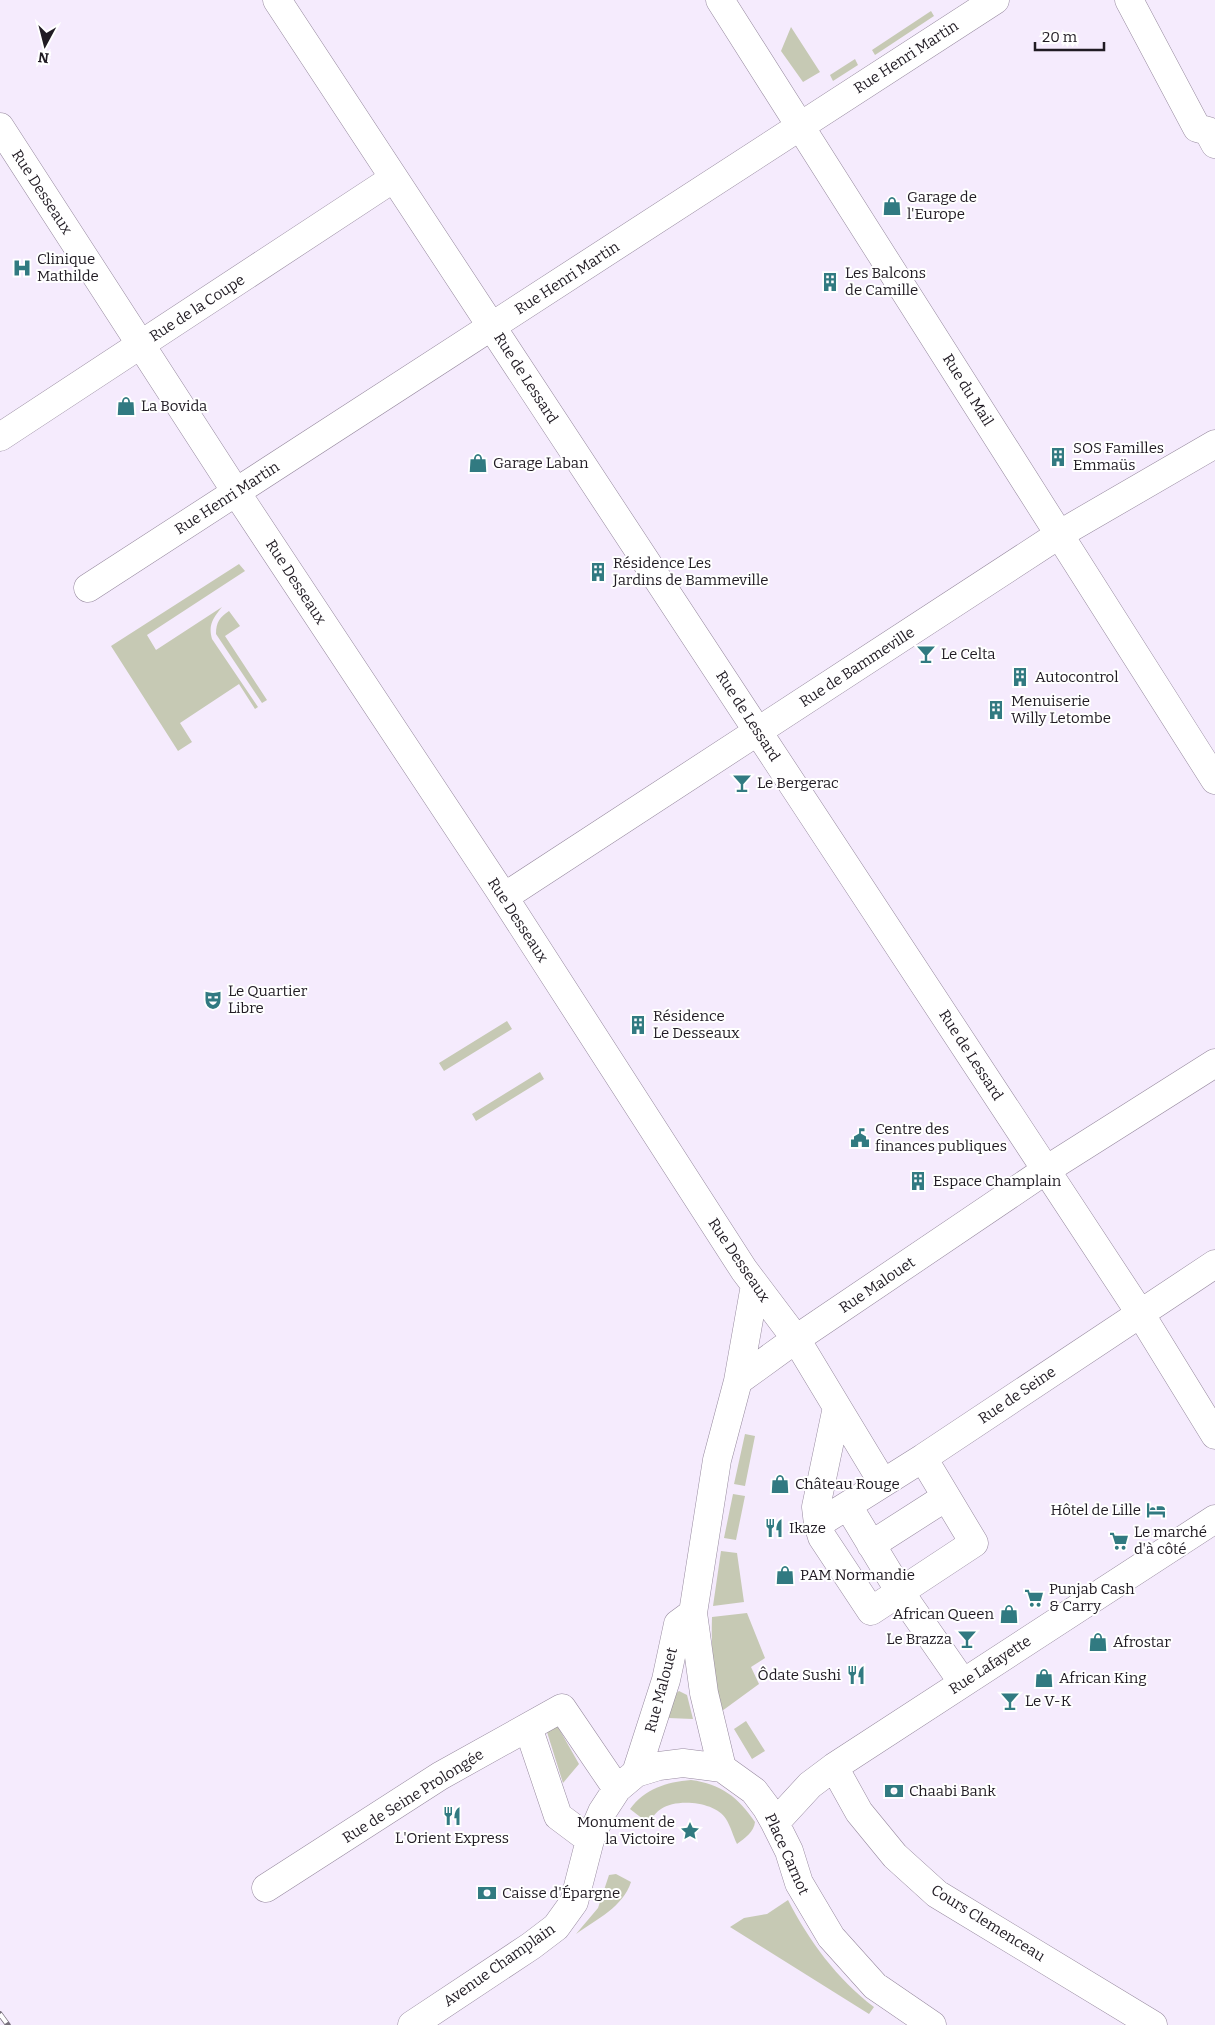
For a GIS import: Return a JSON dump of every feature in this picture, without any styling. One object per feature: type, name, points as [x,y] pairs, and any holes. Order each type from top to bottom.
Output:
[{"type":"street","name":"Rue de Lessard","points":[[277,0],[1140,1313],[1215,1435]]},
{"type":"street","name":"Rue du Mail","points":[[720,0],[1215,780]]},
{"type":"street","name":"Rue Henri Martin","points":[[88,588],[996,0]]},
{"type":"street","points":[[1128,0],[1197,128],[1213,134]]},
{"type":"street","name":"Rue Desseaux","points":[[0,127],[236,492],[504,897],[755,1285],[796,1339],[883,1483]]},
{"type":"street","name":"Rue de la Coupe","points":[[0,437],[394,178]]},
{"type":"street","name":"Rue de Bammeville","points":[[504,897],[1060,534],[1215,444]]},
{"type":"street","name":"Rue Malouet","points":[[722,1768],[704,1693],[693,1612],[718,1460],[738,1381],[796,1339],[1046,1170],[1215,1063]]},
{"type":"street","name":"Rue de Seine","points":[[818,1524],[922,1458],[1215,1264]]},
{"type":"street","points":[[738,1381],[755,1285]]},
{"type":"street","points":[[837,1407],[816,1506],[818,1524],[822,1537],[871,1610],[974,1542],[922,1458]]},
{"type":"street","points":[[871,1544],[946,1497]]},
{"type":"street","points":[[848,1506],[900,1592],[963,1683]]},
{"type":"street","name":"Rue Lafayette","points":[[775,1823],[810,1786],[834,1767],[1215,1518]]},
{"type":"street","name":"Rue Malouet","points":[[626,1781],[666,1680],[678,1624],[693,1612]]},
{"type":"street","name":"Rue de Seine Prolongée","points":[[266,1888],[440,1776],[562,1708],[626,1781]]},
{"type":"street","points":[[528,1727],[558,1816],[590,1840],[602,1812],[626,1781]]},
{"type":"street","name":"Place Carnot","points":[[626,1781],[659,1766],[683,1763],[722,1768],[754,1791],[775,1823],[789,1851],[799,1883],[831,1937],[875,1986],[928,2023]]},
{"type":"street","name":"Cours Clemenceau","points":[[834,1767],[859,1812],[895,1856],[937,1894],[1153,2025]]},
{"type":"street","name":"Avenue Champlain","points":[[412,2025],[519,1955],[556,1927],[574,1902],[590,1840]]},
{"type":"green space","points":[[931,11],[934,16],[875,55],[872,50]]},
{"type":"green space","points":[[791,27],[820,72],[803,82],[781,51]]},
{"type":"green space","points":[[855,59],[858,65],[833,81],[830,75]]},
{"type":"green space","points":[[239,564],[245,571],[147,635],[156,650],[222,607],[212,622],[212,639],[258,707],[255,709],[239,684],[180,723],[192,742],[178,751],[111,646]]},
{"type":"green space","points":[[229,611],[240,626],[225,636],[267,700],[262,703],[216,634],[219,620]]},
{"type":"green space","points":[[507,1021],[512,1029],[444,1071],[439,1063]]},
{"type":"green space","points":[[540,1072],[544,1079],[476,1121],[472,1114]]},
{"type":"green space","points":[[745,1434],[755,1436],[745,1486],[734,1484]]},
{"type":"green space","points":[[733,1494],[745,1496],[736,1540],[724,1538]]},
{"type":"green space","points":[[721,1551],[737,1553],[744,1602],[713,1606]]},
{"type":"green space","points":[[747,1613],[765,1658],[751,1667],[759,1684],[722,1711],[713,1665],[712,1617]]},
{"type":"green space","points":[[679,1691],[687,1695],[693,1719],[668,1718],[674,1695]]},
{"type":"green space","points":[[746,1721],[765,1751],[752,1759],[734,1729]]},
{"type":"green space","points":[[554,1725],[558,1727],[579,1764],[563,1783],[547,1732]]},
{"type":"green space","points":[[691,1780],[720,1788],[742,1805],[755,1822],[749,1835],[737,1844],[726,1819],[721,1813],[705,1805],[686,1803],[668,1806],[657,1812],[648,1823],[630,1809],[642,1796],[657,1788]]},
{"type":"green space","points":[[616,1874],[631,1882],[622,1899],[608,1912],[576,1934],[598,1908],[609,1875]]},
{"type":"green space","points":[[788,1900],[805,1930],[836,1972],[874,2007],[869,2014],[730,1927],[744,1918],[767,1914]]},
{"type":"railway","points":[[0,2014],[8,2025]]},
{"type":"place","name":"Garage de l'Europe","points":[[892,206]]},
{"type":"place","name":"Clinique Mathilde","points":[[22,268]]},
{"type":"place","name":"Les Balcons de Camille","points":[[830,282]]},
{"type":"place","name":"La Bovida","points":[[126,406]]},
{"type":"place","name":"SOS Familles Emmaüs","points":[[1058,457]]},
{"type":"place","name":"Garage Laban","points":[[478,463]]},
{"type":"place","name":"Résidence Les Jardins de Bammeville","points":[[598,572]]},
{"type":"place","name":"Le Celta","points":[[926,654]]},
{"type":"place","name":"Autocontrol","points":[[1020,677]]},
{"type":"place","name":"Menuiserie Willy Letombe","points":[[996,710]]},
{"type":"place","name":"Le Bergerac","points":[[742,783]]},
{"type":"place","name":"Le Quartier Libre","points":[[213,1000]]},
{"type":"place","name":"Résidence Le Desseaux","points":[[638,1025]]},
{"type":"place","name":"Centre des finances publiques","points":[[860,1138]]},
{"type":"place","name":"Espace Champlain","points":[[918,1181]]},
{"type":"place","name":"Château Rouge","points":[[780,1484]]},
{"type":"place","name":"Hôtel de Lille","points":[[1156,1510]]},
{"type":"place","name":"Ikaze","points":[[774,1528]]},
{"type":"place","name":"Le marché d'à côté","points":[[1119,1541]]},
{"type":"place","name":"PAM Normandie","points":[[785,1575]]},
{"type":"place","name":"Punjab Cash & Carry","points":[[1034,1598]]},
{"type":"place","name":"African Queen","points":[[1009,1614]]},
{"type":"place","name":"Le Brazza","points":[[967,1639]]},
{"type":"place","name":"Afrostar","points":[[1098,1642]]},
{"type":"place","name":"Ôdate Sushi","points":[[856,1675]]},
{"type":"place","name":"African King","points":[[1044,1678]]},
{"type":"place","name":"Le V-K","points":[[1010,1701]]},
{"type":"place","name":"Chaabi Bank","points":[[894,1791]]},
{"type":"place","name":"L'Orient Express","points":[[452,1816]]},
{"type":"place","name":"Monument de la Victoire","points":[[690,1831]]},
{"type":"place","name":"Caisse d'Épargne","points":[[487,1893]]}]
